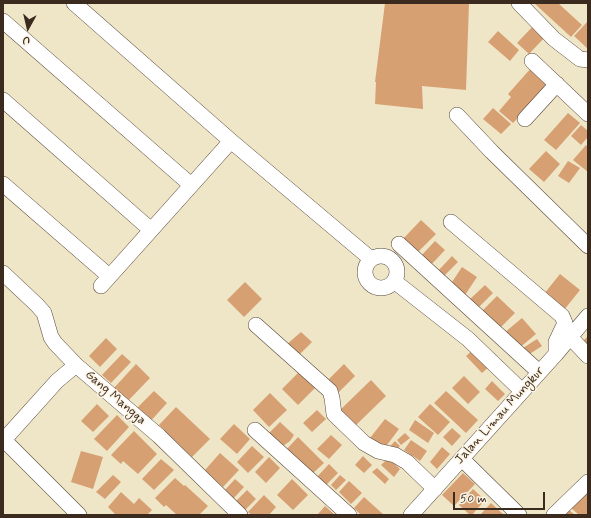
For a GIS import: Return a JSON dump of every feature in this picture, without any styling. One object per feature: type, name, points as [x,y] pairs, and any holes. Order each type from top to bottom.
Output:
[{"type":"street","points":[[74,3],[231,141],[371,258]]},
{"type":"street","points":[[519,3],[554,39],[580,59],[588,60]]},
{"type":"street","points":[[3,21],[191,185]]},
{"type":"street","points":[[532,61],[588,114]]},
{"type":"street","points":[[524,119],[557,84]]},
{"type":"street","points":[[3,100],[151,230]]},
{"type":"street","points":[[457,115],[492,152],[588,246]]},
{"type":"street","points":[[3,184],[105,281],[231,141]]},
{"type":"street","points":[[451,222],[562,316],[565,323],[556,342],[556,354]]},
{"type":"street","points":[[399,244],[539,372]]},
{"type":"street","points":[[382,256],[388,257],[396,265],[397,276],[391,285],[380,288],[370,283],[365,273],[365,268],[371,258],[382,256]]},
{"type":"street","name":"Gang Mangga","points":[[3,273],[44,313],[51,337],[76,365],[159,436],[240,515]]},
{"type":"street","points":[[394,281],[468,339],[522,391]]},
{"type":"street","name":"Jalan Limau Mungkur","points":[[410,515],[556,354],[588,316]]},
{"type":"street","points":[[256,325],[330,392],[334,414],[364,443],[378,451],[395,455],[407,462],[435,489]]},
{"type":"street","points":[[570,337],[588,356]]},
{"type":"street","points":[[76,365],[57,381],[3,440],[78,515]]},
{"type":"street","points":[[255,430],[349,515]]},
{"type":"street","points":[[462,459],[519,515]]},
{"type":"street","points":[[554,515],[588,482]]},
{"type":"building","points":[[385,3],[469,3],[466,90],[422,86],[423,109],[375,104],[375,82]]},
{"type":"building","points":[[534,3],[558,3],[582,25],[571,37]]},
{"type":"building","points":[[588,21],[588,49],[574,36]]},
{"type":"building","points":[[535,24],[547,35],[529,54],[517,43]]},
{"type":"building","points":[[498,31],[519,50],[510,61],[488,42]]},
{"type":"building","points":[[532,67],[551,85],[513,123],[499,111],[511,97],[508,94]]},
{"type":"building","points":[[493,108],[511,124],[501,134],[483,119]]},
{"type":"building","points":[[568,113],[580,123],[556,150],[544,140]]},
{"type":"building","points":[[581,125],[588,131],[588,137],[581,145],[571,136]]},
{"type":"building","points":[[586,145],[588,147],[588,172],[573,160]]},
{"type":"building","points":[[546,151],[560,164],[544,182],[529,169]]},
{"type":"building","points":[[568,161],[580,168],[569,183],[558,176]]},
{"type":"building","points":[[421,220],[436,234],[416,254],[402,240]]},
{"type":"building","points":[[435,241],[445,250],[429,267],[419,258]]},
{"type":"building","points":[[452,256],[458,262],[442,278],[436,273]]},
{"type":"building","points":[[462,267],[477,277],[463,298],[448,288]]},
{"type":"building","points":[[560,274],[580,290],[564,310],[544,294]]},
{"type":"building","points":[[245,282],[262,299],[244,317],[227,300]]},
{"type":"building","points":[[485,285],[493,293],[476,310],[468,301]]},
{"type":"building","points":[[497,296],[515,313],[499,329],[481,312]]},
{"type":"building","points":[[522,318],[536,334],[518,349],[504,333]]},
{"type":"building","points":[[301,332],[312,342],[299,355],[286,345]]},
{"type":"building","points":[[587,337],[588,339],[588,346],[583,341]]},
{"type":"building","points":[[106,338],[117,349],[100,367],[89,356]]},
{"type":"building","points":[[537,339],[542,346],[528,355],[523,348]]},
{"type":"building","points":[[475,348],[491,365],[482,373],[466,356]]},
{"type":"building","points":[[122,354],[131,362],[111,383],[102,375]]},
{"type":"building","points":[[136,364],[150,378],[127,402],[113,389]]},
{"type":"building","points":[[344,364],[355,376],[338,393],[327,381]]},
{"type":"building","points":[[299,372],[315,388],[298,405],[282,389]]},
{"type":"building","points":[[464,376],[480,392],[468,404],[452,388]]},
{"type":"building","points":[[371,380],[386,396],[355,426],[339,411]]},
{"type":"building","points":[[492,381],[505,394],[498,401],[485,389]]},
{"type":"building","points":[[154,391],[167,403],[148,424],[134,411]]},
{"type":"building","points":[[446,391],[478,420],[466,433],[434,403]]},
{"type":"building","points":[[270,393],[287,410],[269,427],[253,410]]},
{"type":"building","points":[[97,404],[109,416],[93,432],[81,421]]},
{"type":"building","points":[[430,404],[450,422],[438,435],[418,417]]},
{"type":"building","points":[[176,407],[210,439],[192,457],[159,425]]},
{"type":"building","points":[[317,410],[326,419],[312,432],[303,423]]},
{"type":"building","points":[[117,415],[129,427],[107,451],[94,439]]},
{"type":"building","points":[[385,419],[399,429],[384,449],[370,438]]},
{"type":"building","points":[[415,420],[434,433],[428,443],[409,430]]},
{"type":"building","points":[[280,422],[294,435],[290,441],[283,446],[268,434]]},
{"type":"building","points":[[234,424],[250,439],[237,454],[220,439]]},
{"type":"building","points":[[452,428],[461,436],[452,446],[443,437]]},
{"type":"building","points":[[134,431],[157,454],[138,474],[123,461],[121,464],[111,455]]},
{"type":"building","points":[[405,433],[410,438],[401,445],[397,440]]},
{"type":"building","points":[[331,435],[342,445],[329,459],[317,449]]},
{"type":"building","points":[[298,437],[324,463],[311,475],[286,450]]},
{"type":"building","points":[[411,440],[427,451],[420,461],[404,450]]},
{"type":"building","points":[[395,441],[400,446],[394,453],[389,447]]},
{"type":"building","points":[[252,446],[264,457],[248,473],[237,462]]},
{"type":"building","points":[[442,447],[450,454],[437,469],[430,462]]},
{"type":"building","points":[[81,451],[103,457],[93,489],[71,482]]},
{"type":"building","points":[[220,453],[239,470],[223,487],[205,470]]},
{"type":"building","points":[[363,456],[372,465],[364,473],[355,465]]},
{"type":"building","points":[[269,457],[280,468],[266,483],[255,472]]},
{"type":"building","points":[[388,458],[400,469],[394,477],[381,465]]},
{"type":"building","points":[[161,459],[174,470],[154,490],[142,479]]},
{"type":"building","points":[[329,464],[338,473],[325,486],[316,478]]},
{"type":"building","points":[[377,468],[389,479],[385,484],[372,472]]},
{"type":"building","points":[[463,473],[475,484],[454,506],[442,495]]},
{"type":"building","points":[[113,475],[121,482],[105,499],[96,492]]},
{"type":"building","points":[[340,475],[346,480],[336,490],[331,485]]},
{"type":"building","points":[[175,478],[208,506],[199,515],[177,515],[166,505],[164,507],[155,498]]},
{"type":"building","points":[[235,479],[244,487],[233,499],[224,491]]},
{"type":"building","points":[[292,479],[308,495],[293,510],[277,495]]},
{"type":"building","points":[[349,481],[362,493],[351,504],[339,492]]},
{"type":"building","points":[[473,489],[485,500],[472,515],[470,515],[459,505]]},
{"type":"building","points":[[247,490],[256,499],[244,511],[235,502]]},
{"type":"building","points":[[586,491],[588,493],[588,515],[579,515],[570,507]]},
{"type":"building","points":[[121,492],[134,504],[139,498],[152,510],[147,515],[116,515],[108,507]]},
{"type":"building","points":[[264,495],[276,507],[269,515],[252,515],[248,512]]},
{"type":"building","points":[[364,497],[384,515],[361,515],[354,508]]},
{"type":"building","points":[[491,503],[504,515],[480,515]]},
{"type":"building","points":[[325,506],[335,515],[318,514]]},
{"type":"building","points":[[569,510],[575,515],[564,515]]}]
